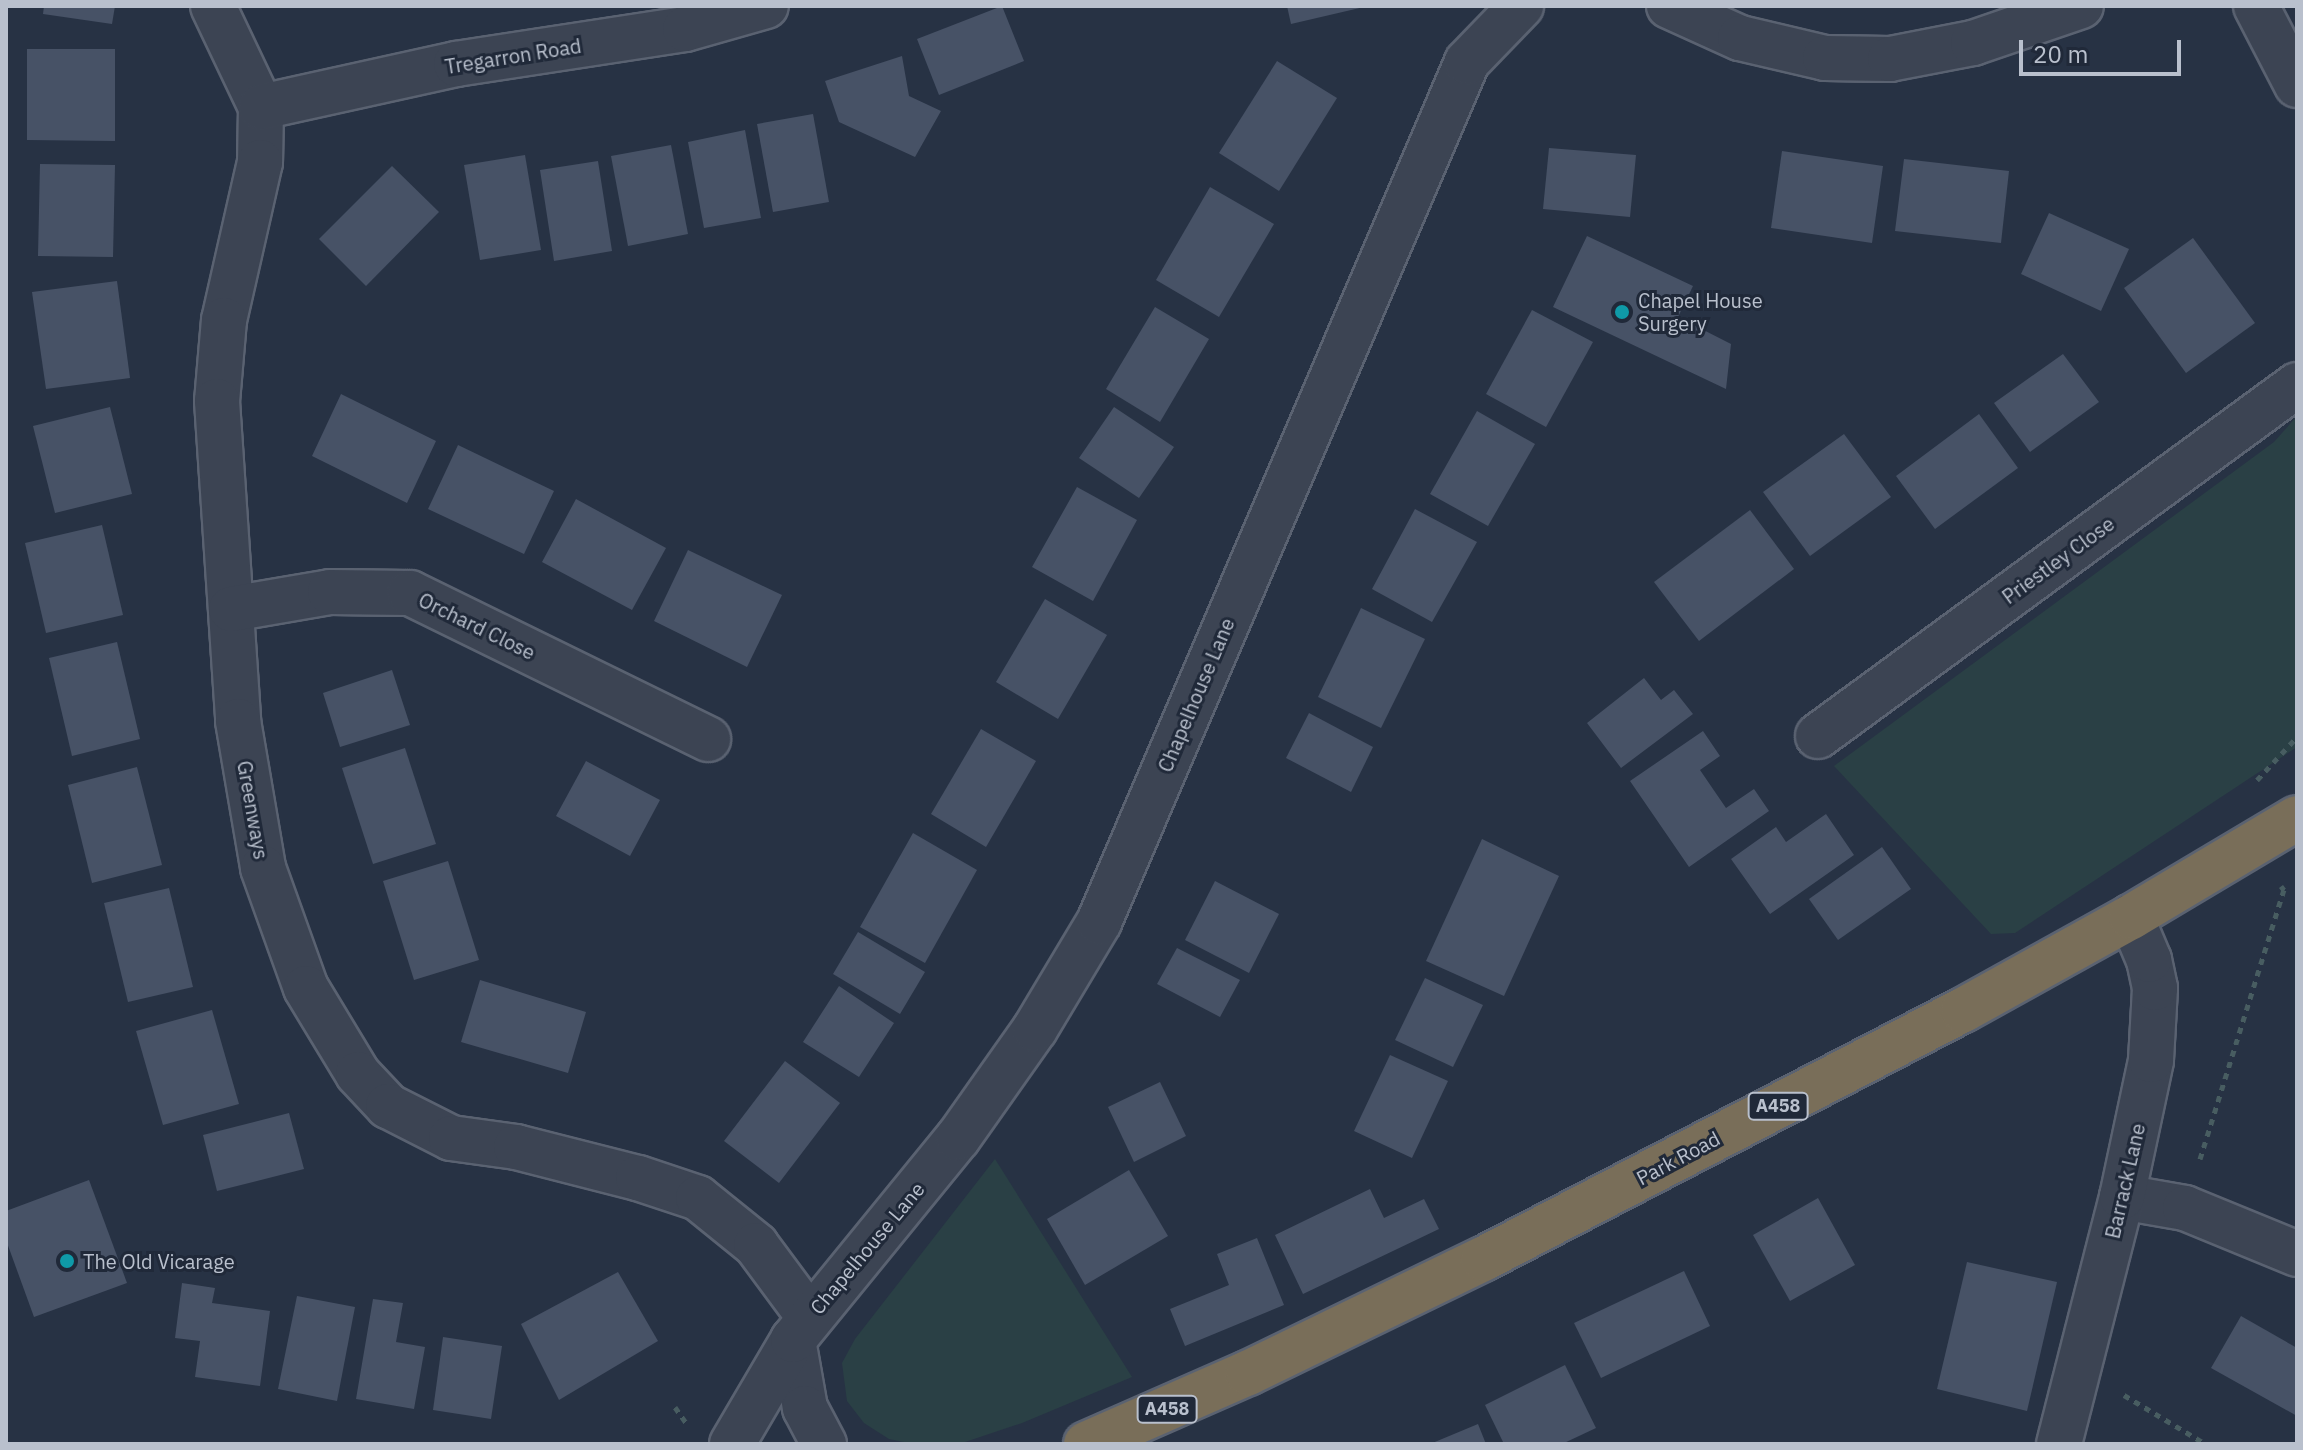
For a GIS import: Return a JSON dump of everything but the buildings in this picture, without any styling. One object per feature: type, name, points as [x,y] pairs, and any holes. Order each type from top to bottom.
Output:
[{"type":"highway","name":"Park Road","points":[[1086,1444],[1248,1373],[1483,1259],[1963,1010],[2131,917],[2297,818]]},
{"type":"street","name":"Greenways","points":[[213,6],[261,107],[260,162],[224,320],[217,401],[238,721],[263,868],[306,988],[358,1074],[388,1106],[451,1138],[516,1147],[638,1178],[698,1198],[756,1245],[801,1329]]},
{"type":"street","name":"Tregarron Road","points":[[261,107],[456,64],[685,29],[766,6]]},
{"type":"street","name":"Chapelhouse Lane","points":[[732,1444],[801,1329],[958,1138],[1035,1029],[1099,922],[1467,62],[1521,6]]},
{"type":"street","points":[[1669,6],[1754,41],[1825,58],[1890,59],[1973,43],[2081,6]]},
{"type":"street","points":[[2256,6],[2297,85]]},
{"type":"street","name":"Priestley Close","points":[[1818,736],[2297,385]]},
{"type":"street","name":"Orchard Close","points":[[231,609],[330,592],[410,593],[708,739]]},
{"type":"street","name":"Barrack Lane","points":[[2059,1444],[2122,1197],[2156,1023],[2155,988],[2149,960],[2131,917]]},
{"type":"street","points":[[2122,1197],[2185,1208],[2297,1254]]},
{"type":"street","points":[[801,1329],[805,1408],[824,1444]]},
{"type":"path","points":[[2254,783],[2297,737]]},
{"type":"path","points":[[2185,1208],[2284,890],[2255,843]]},
{"type":"path","points":[[2078,1369],[2206,1444]]},
{"type":"green space","points":[[2297,416],[2297,747],[2015,933],[1991,934],[1834,766],[2274,442]]},
{"type":"green space","points":[[995,1159],[1132,1377],[1022,1423],[959,1444],[914,1444],[889,1439],[864,1423],[847,1401],[842,1363],[855,1339]]},
{"type":"place","name":"Chapel House Surgery","points":[[1622,312]]},
{"type":"place","name":"The Old Vicarage","points":[[67,1261]]}]
